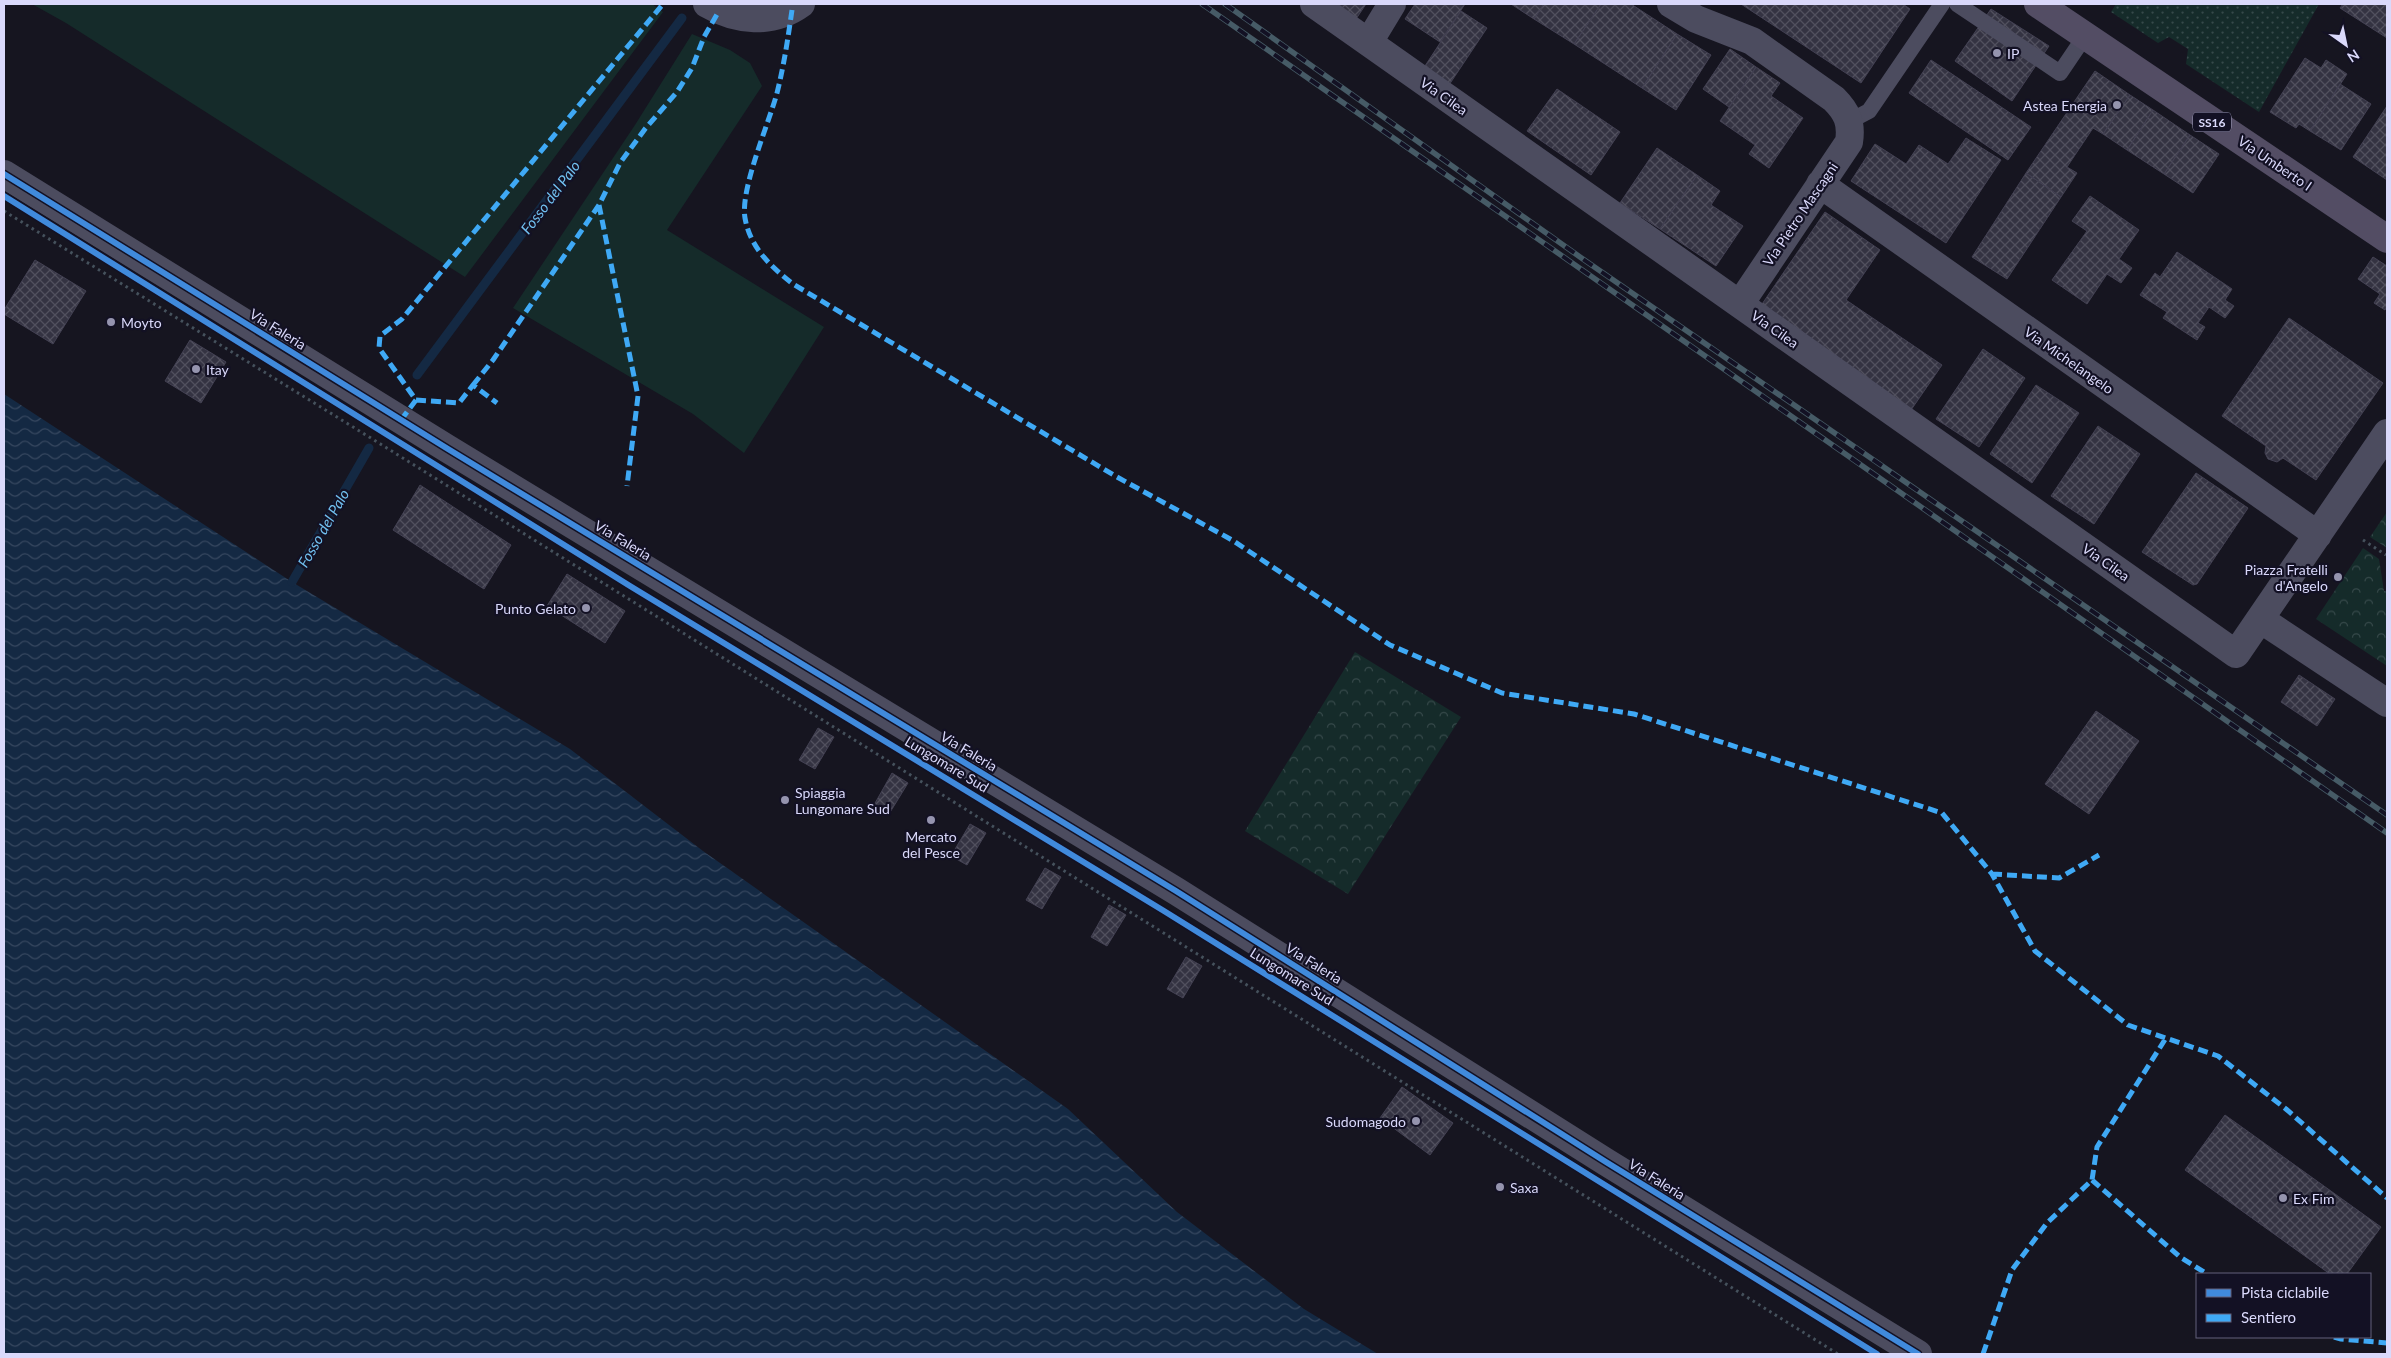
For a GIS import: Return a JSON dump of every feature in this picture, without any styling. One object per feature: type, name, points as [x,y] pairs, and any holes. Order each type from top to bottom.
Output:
[{"type":"main road","name":"Via Umberto I","points":[[2038,4],[2387,239]]},
{"type":"street","points":[[708,4],[719,11],[740,18],[762,19],[792,10],[801,4]]},
{"type":"street","name":"Via Cilea","points":[[1314,4],[2236,654],[2260,619]]},
{"type":"street","points":[[1368,42],[1392,4]]},
{"type":"street","points":[[1671,4],[1696,19],[1752,41],[1834,98],[1844,109],[1850,121]]},
{"type":"street","name":"Via Pietro Mascagni","points":[[1740,304],[1849,142],[1850,121]]},
{"type":"street","name":"Via Faleria","points":[[4,174],[448,449],[1168,886],[1597,1157],[1918,1354]]},
{"type":"street","name":"Via Michelangelo","points":[[1820,184],[2318,535]]},
{"type":"street","points":[[2387,433],[2260,619],[2387,703]]},
{"type":"lane","points":[[1850,121],[1869,110],[1942,4]]},
{"type":"lane","points":[[1957,4],[2060,73],[2086,36]]},
{"type":"path","points":[[2363,540],[2387,555],[2387,561]]},
{"type":"green space","points":[[32,4],[652,4],[663,12],[465,277],[66,23]]},
{"type":"green space","points":[[2116,4],[2319,4],[2259,112],[2186,64],[2188,49],[2169,37],[2158,43],[2111,12]]},
{"type":"green space","points":[[692,34],[730,50],[750,63],[762,86],[667,230],[824,327],[744,453],[693,414],[513,308],[635,125]]},
{"type":"green space","points":[[2387,512],[2387,548],[2370,537]]},
{"type":"green space","points":[[2363,548],[2379,559],[2384,591],[2387,591],[2387,666],[2316,619]]},
{"type":"green space","points":[[1355,652],[1461,717],[1348,894],[1245,831]]},
{"type":"water","points":[[4,394],[292,582],[570,749],[703,851],[1068,1109],[1177,1212],[1304,1309],[1378,1354],[4,1354]]},
{"type":"building","points":[[1335,4],[1366,4],[1356,19]]},
{"type":"building","points":[[1415,4],[1465,4],[1440,42],[1405,19]]},
{"type":"building","points":[[1511,4],[1544,4],[1534,19]]},
{"type":"building","points":[[1544,4],[1601,4],[1574,44],[1534,19]]},
{"type":"building","points":[[1601,4],[1631,4],[1677,34],[1642,88],[1574,44]]},
{"type":"building","points":[[1741,4],[1903,4],[1910,9],[1861,83]]},
{"type":"building","points":[[2343,4],[2387,4],[2387,38],[2340,8]]},
{"type":"building","points":[[1991,9],[2049,46],[2012,101],[1955,61]]},
{"type":"building","points":[[1461,11],[1487,28],[1449,85],[1423,69]]},
{"type":"building","points":[[1677,34],[1711,55],[1676,110],[1642,88]]},
{"type":"building","points":[[1730,49],[1756,67],[1729,107],[1703,89]]},
{"type":"building","points":[[2305,58],[2321,68],[2326,60],[2347,74],[2310,131],[2299,124],[2296,128],[2270,112]]},
{"type":"building","points":[[1931,60],[2031,127],[2008,160],[1909,93]]},
{"type":"building","points":[[1756,67],[1780,83],[1771,96],[1803,118],[1769,168],[1749,154],[1755,145],[1720,121]]},
{"type":"building","points":[[2095,71],[2130,95],[2103,134],[2093,128],[2067,167],[2077,173],[2061,197],[2026,173]]},
{"type":"building","points":[[2340,84],[2371,104],[2341,150],[2310,131]]},
{"type":"building","points":[[1557,89],[1620,132],[1591,175],[1527,131]]},
{"type":"building","points":[[2130,95],[2153,110],[2127,150],[2103,134]]},
{"type":"building","points":[[2387,106],[2387,180],[2353,157]]},
{"type":"building","points":[[2153,110],[2190,135],[2164,174],[2127,150]]},
{"type":"building","points":[[2190,135],[2219,154],[2193,193],[2164,174]]},
{"type":"building","points":[[1966,138],[2001,160],[1946,243],[1851,181],[1875,144],[1906,164],[1919,145],[1948,164]]},
{"type":"building","points":[[1657,148],[1697,175],[1660,229],[1620,203]]},
{"type":"building","points":[[2026,173],[2061,197],[2007,279],[1972,257]]},
{"type":"building","points":[[1697,175],[1720,191],[1711,205],[1743,226],[1716,266],[1660,229]]},
{"type":"building","points":[[2090,196],[2139,230],[2119,259],[2132,268],[2121,283],[2107,274],[2087,304],[2052,280],[2087,231],[2072,221]]},
{"type":"building","points":[[1825,212],[1880,250],[1846,300],[1942,365],[1911,410],[1760,307]]},
{"type":"building","points":[[2177,252],[2232,289],[2225,300],[2234,306],[2225,318],[2209,307],[2198,323],[2205,327],[2197,340],[2163,318],[2167,312],[2140,295],[2155,273],[2160,277]]},
{"type":"building","points":[[2373,257],[2387,266],[2387,306],[2385,310],[2374,303],[2380,294],[2358,279]]},
{"type":"building","points":[[35,260],[86,291],[53,344],[4,314],[4,310]]},
{"type":"building","points":[[2289,318],[2383,383],[2316,480],[2283,458],[2277,462],[2268,459],[2265,453],[2266,446],[2222,416]]},
{"type":"building","points":[[190,340],[226,362],[201,403],[165,381]]},
{"type":"building","points":[[1983,349],[2025,378],[1979,447],[1936,419]]},
{"type":"building","points":[[2036,385],[2079,413],[2032,483],[1990,454]]},
{"type":"building","points":[[2098,426],[2140,454],[2094,524],[2051,496]]},
{"type":"building","points":[[2196,473],[2248,508],[2197,584],[2193,585],[2142,552]]},
{"type":"building","points":[[420,485],[511,545],[484,589],[393,530]]},
{"type":"building","name":"Punto Gelato","points":[[567,574],[625,611],[605,643],[547,606]]},
{"type":"building","points":[[2299,675],[2335,699],[2317,726],[2281,702]]},
{"type":"building","points":[[2096,711],[2139,741],[2089,814],[2045,784]]},
{"type":"building","points":[[818,728],[834,737],[815,769],[799,760]]},
{"type":"building","points":[[892,773],[908,783],[889,814],[874,805]]},
{"type":"building","points":[[970,824],[986,833],[967,865],[951,856]]},
{"type":"building","points":[[1045,868],[1061,877],[1042,909],[1026,900]]},
{"type":"building","points":[[1109,905],[1126,915],[1107,946],[1091,937]]},
{"type":"building","points":[[1186,957],[1202,966],[1183,998],[1167,989]]},
{"type":"building","name":"Sudomagodo","points":[[1402,1087],[1453,1123],[1430,1155],[1380,1118]]},
{"type":"building","name":"Ex Fim","points":[[2225,1115],[2381,1227],[2348,1273],[2329,1273],[2185,1170]]},
{"type":"waterway","name":"Fosso del Palo","points":[[417,375],[682,18]]},
{"type":"waterway","name":"Fosso del Palo","points":[[292,582],[369,448]]},
{"type":"railway","points":[[1202,4],[2387,833]]},
{"type":"railway","points":[[1225,4],[1580,257],[2387,815]]},
{"type":"marked path","points":[[401,420],[416,400],[379,348],[380,336],[402,319],[663,4]]},
{"type":"marked path","points":[[792,10],[777,93],[747,190],[745,218],[756,247],[769,263],[793,284],[1117,477],[1232,540],[1390,645],[1502,693],[1634,714],[1942,813],[1992,874],[2035,951],[2128,1025],[2218,1056],[2286,1109],[2387,1198]]},
{"type":"marked path","points":[[473,385],[493,360],[599,205],[620,163],[645,129],[677,92],[692,68],[704,37],[719,11]]},
{"type":"marked path","points":[[599,205],[638,396],[627,486]]},
{"type":"marked path","points":[[416,400],[459,403],[473,385],[497,403]]},
{"type":"marked path","points":[[1992,874],[2059,878],[2099,855]]},
{"type":"marked path","points":[[1983,1354],[2012,1270],[2047,1223],[2092,1180],[2097,1147],[2166,1038]]},
{"type":"marked path","points":[[2092,1180],[2180,1257],[2205,1273]]},
{"type":"marked path","points":[[2338,1338],[2387,1343]]},
{"type":"cycle path","name":"Lungomare Sud","points":[[4,174],[448,449],[1176,891],[1606,1162],[1918,1354]]},
{"type":"cycle path","name":"Lungomare Sud","points":[[4,196],[630,586],[1164,911],[1877,1354]]},
{"type":"place","name":"IP","points":[[1997,53]]},
{"type":"place","name":"Astea Energia","points":[[2117,105]]},
{"type":"place","name":"Moyto","points":[[111,322]]},
{"type":"place","name":"Itay","points":[[196,369]]},
{"type":"place","name":"Piazza Fratelli d'Angelo","points":[[2338,577]]},
{"type":"place","name":"Punto Gelato","points":[[586,608]]},
{"type":"place","name":"Spiaggia Lungomare Sud","points":[[785,800]]},
{"type":"place","name":"Mercato del Pesce","points":[[931,820]]},
{"type":"place","name":"Sudomagodo","points":[[1416,1121]]},
{"type":"place","name":"Saxa","points":[[1500,1187]]},
{"type":"place","name":"Ex Fim","points":[[2283,1198]]}]
